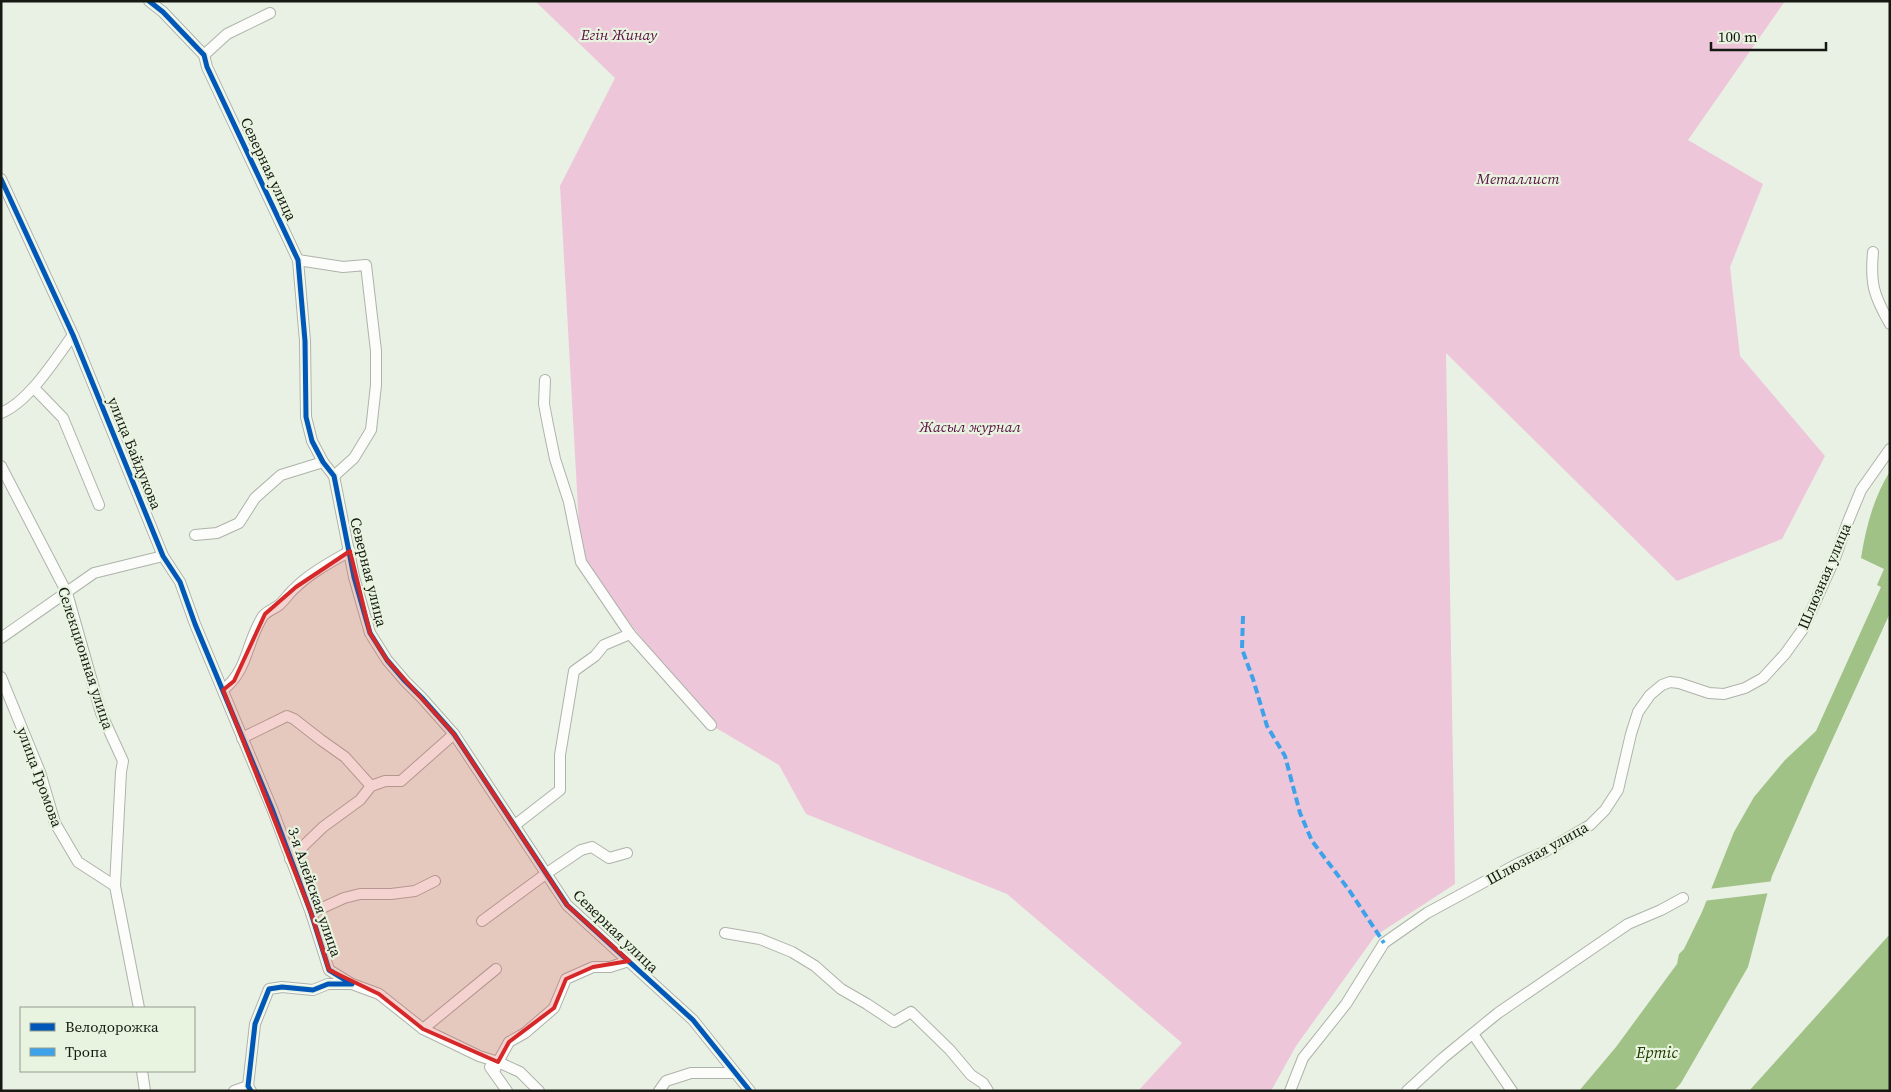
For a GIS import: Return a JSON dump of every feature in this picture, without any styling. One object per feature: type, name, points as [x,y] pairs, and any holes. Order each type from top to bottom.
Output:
[{"type":"street","name":"Северная улица","points":[[149,1],[163,12],[204,55],[207,68],[298,260],[305,341],[306,418],[312,442],[322,462],[334,476],[354,577],[370,634],[404,682],[422,698],[454,734],[568,905],[693,1020],[750,1091]]},
{"type":"street","points":[[204,55],[227,34],[270,13]]},
{"type":"street","name":"улица Байдукова","points":[[1,180],[73,335],[163,556],[180,582],[242,738]]},
{"type":"street","points":[[1873,252],[1872,285],[1878,302],[1890,324]]},
{"type":"street","points":[[298,260],[343,267],[366,266],[376,351],[376,385],[371,430],[354,458],[334,476]]},
{"type":"street","points":[[1,413],[34,388],[73,335]]},
{"type":"street","points":[[545,380],[544,404],[548,425],[555,459],[569,502],[581,562],[630,634],[711,725]]},
{"type":"street","points":[[34,388],[63,418],[99,505]]},
{"type":"street","name":"Шлюзная улица","points":[[1290,1091],[1303,1058],[1346,1004],[1384,943],[1427,913],[1519,863],[1544,852],[1590,825],[1605,810],[1618,790],[1638,712],[1650,695],[1662,685],[1670,682],[1709,693],[1724,694],[1745,688],[1762,678],[1785,654],[1807,622],[1835,558],[1861,490],[1890,449]]},
{"type":"street","points":[[195,535],[217,533],[239,523],[254,498],[281,474],[322,462]]},
{"type":"street","name":"Селекционная улица","points":[[1,466],[67,593],[101,713],[123,761],[120,772],[115,886]]},
{"type":"street","points":[[223,690],[234,681],[244,663],[256,630],[265,614],[279,605],[296,587],[328,563],[350,551]]},
{"type":"street","points":[[1,638],[94,572],[163,556]]},
{"type":"street","points":[[515,825],[560,790],[560,755],[574,671],[595,656],[604,644],[630,634]]},
{"type":"street","name":"улица Громова","points":[[1,677],[40,772],[55,823],[78,862],[115,886]]},
{"type":"street","points":[[242,738],[287,716],[294,719],[345,757],[371,786]]},
{"type":"street","points":[[290,858],[323,827],[360,800],[371,786],[385,781],[401,780],[454,734]]},
{"type":"street","name":"3-я Алейская улица","points":[[242,738],[273,811],[311,913],[329,970],[352,984]]},
{"type":"street","points":[[482,921],[581,850],[592,847],[609,858],[627,853]]},
{"type":"street","points":[[311,913],[344,898],[360,894],[391,894],[415,891],[436,881]]},
{"type":"street","points":[[115,886],[139,1007]]},
{"type":"street","points":[[1407,1091],[1498,1013],[1628,924],[1683,898]]},
{"type":"street","points":[[725,933],[760,938],[792,952],[815,966],[841,989],[894,1022],[911,1012],[950,1050],[970,1075],[983,1083],[988,1091]]},
{"type":"street","points":[[496,1067],[509,1042],[524,1033],[554,1008],[566,979],[593,967],[610,967],[630,961]]},
{"type":"street","points":[[423,1029],[496,969]]},
{"type":"street","points":[[234,1091],[250,1088],[255,1024],[268,989],[282,987],[313,990],[328,984],[352,984],[379,994],[423,1029],[496,1067],[520,1072],[539,1091]]},
{"type":"street","points":[[1473,1034],[1512,1091]]},
{"type":"street","points":[[496,1067],[507,1091]]},
{"type":"street","points":[[142,1072],[145,1091]]},
{"type":"street","points":[[659,1091],[666,1081],[691,1073],[735,1073]]},
{"type":"highlighted area","points":[[350,551],[370,633],[387,660],[454,734],[567,905],[629,961],[593,967],[566,979],[554,1008],[509,1042],[498,1062],[423,1029],[379,994],[329,970],[311,913],[223,690],[234,681],[265,614],[296,587]]},
{"type":"green space","name":"Жасыл журнал","points":[[535,1],[1785,1],[1688,140],[1763,184],[1730,267],[1740,356],[1825,456],[1782,539],[1677,581],[1446,353],[1455,884],[1375,936],[1296,1046],[1271,1091],[1138,1091],[1182,1043],[1007,894],[806,814],[779,765],[711,725],[581,562],[560,186],[615,78]]},
{"type":"water","name":"Ертіс","points":[[1890,471],[1890,613],[1772,876],[1748,967],[1681,1083],[1674,1091],[1579,1091],[1616,1047],[1677,964],[1679,954],[1684,949],[1702,912],[1734,832],[1754,797],[1785,760],[1816,731],[1881,587],[1877,585],[1884,569],[1861,558],[1871,513]]},
{"type":"water","points":[[1890,934],[1890,1091],[1749,1091]]},
{"type":"pier","points":[[1774,881],[1770,893],[1703,901],[1709,889]]},
{"type":"marked path","points":[[1243,616],[1242,649],[1267,726],[1285,756],[1300,813],[1312,841],[1349,890],[1384,943]]},
{"type":"cycle path","points":[[149,1],[163,12],[204,55],[207,67],[298,260],[305,341],[306,417],[312,441],[323,462],[334,476],[354,577],[370,633],[387,660],[454,734],[567,905],[693,1020],[750,1091]]},
{"type":"cycle path","points":[[1,179],[73,335],[163,556],[180,582],[195,624],[273,811],[311,913],[329,970],[352,984],[328,984],[313,990],[282,987],[269,989],[255,1024],[248,1086],[251,1091]]},
{"type":"park label","name":"Егін Жинау","points":[[619,34]]},
{"type":"park label","name":"Металлист","points":[[1518,178]]}]
